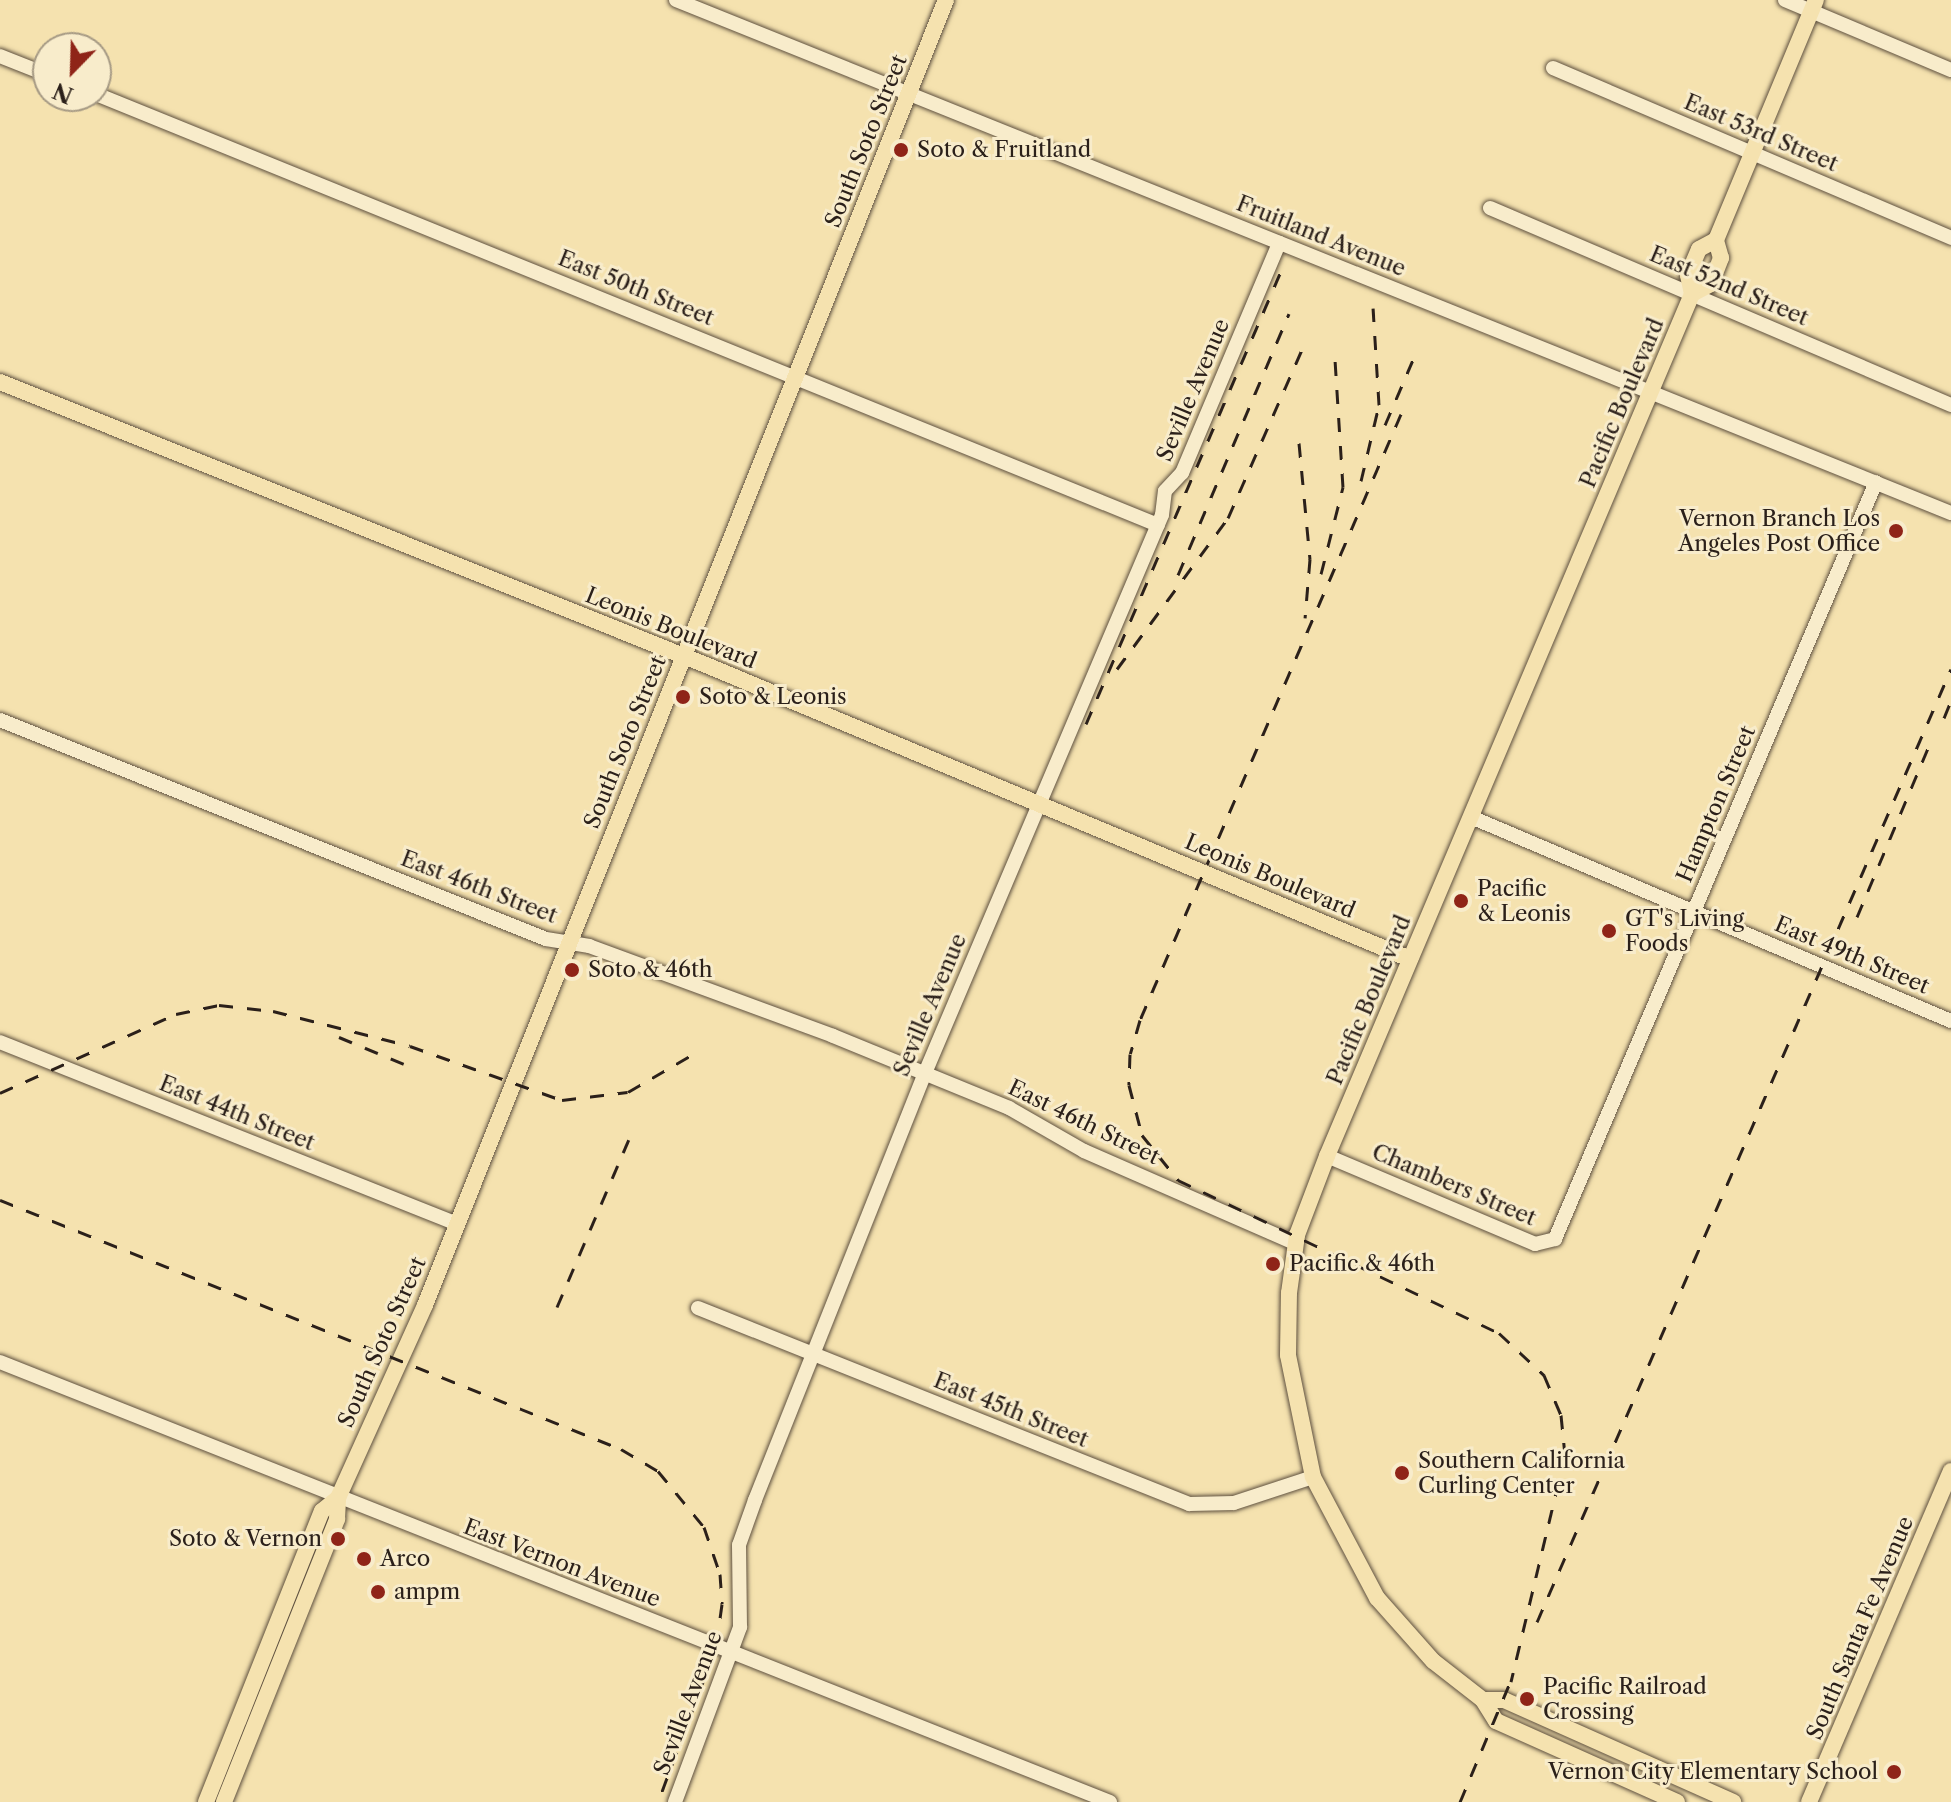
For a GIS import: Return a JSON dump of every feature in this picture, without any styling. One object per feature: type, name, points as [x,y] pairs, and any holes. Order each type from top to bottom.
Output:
[{"type":"main road","name":"South Soto Street","points":[[224,1802],[337,1519],[338,1498],[457,1224],[946,0]]},
{"type":"main road","name":"Pacific Boulevard","points":[[1692,294],[1711,284],[1721,258],[1716,240],[1813,6]]},
{"type":"main road","name":"Pacific Boulevard","points":[[1677,1802],[1521,1735],[1496,1721],[1483,1700],[1433,1661],[1377,1598],[1313,1477],[1288,1355],[1295,1243],[1327,1156],[1692,294],[1688,275],[1699,249],[1716,240]]},
{"type":"main road","name":"Leonis Boulevard","points":[[0,382],[683,656],[1410,959]]},
{"type":"main road","name":"South Santa Fe Avenue","points":[[1809,1802],[1951,1471]]},
{"type":"main road","name":"South Soto Street","points":[[206,1802],[322,1511],[338,1498]]},
{"type":"main road","name":"Pacific Boulevard","points":[[1483,1700],[1504,1700],[1733,1802]]},
{"type":"main road","points":[[244,1707],[260,1714]]},
{"type":"street","name":"Fruitland Avenue","points":[[676,0],[1951,513]]},
{"type":"street","points":[[1785,0],[1813,6],[1951,70]]},
{"type":"street","points":[[0,56],[32,69]]},
{"type":"street","name":"East 53rd Street","points":[[1553,68],[1951,238]]},
{"type":"street","name":"East 50th Street","points":[[112,100],[795,375],[1158,525]]},
{"type":"street","name":"East 52nd Street","points":[[1490,208],[1951,405]]},
{"type":"street","name":"Seville Avenue","points":[[675,1802],[732,1653],[742,1615],[740,1539],[925,1073],[1158,525],[1165,491],[1182,473],[1279,243]]},
{"type":"street","name":"Hampton Street","points":[[1559,1232],[1876,482]]},
{"type":"street","name":"East 46th Street","points":[[0,720],[546,939],[568,943],[925,1073],[1009,1108],[1084,1151],[1295,1243]]},
{"type":"street","name":"East 49th Street","points":[[1471,817],[1951,1021]]},
{"type":"street","name":"East 44th Street","points":[[0,1042],[457,1224]]},
{"type":"street","name":"Chambers Street","points":[[1327,1156],[1535,1244],[1549,1244],[1559,1232]]},
{"type":"street","name":"East 45th Street","points":[[698,1308],[1189,1504],[1212,1507],[1234,1503],[1313,1477]]},
{"type":"street","name":"East Vernon Avenue","points":[[0,1362],[1110,1802]]},
{"type":"railway","points":[[1086,724],[1284,264]]},
{"type":"railway","points":[[1361,481],[1379,405],[1373,308]]},
{"type":"railway","points":[[1178,575],[1289,314]]},
{"type":"railway","points":[[1117,669],[1228,518],[1305,343]]},
{"type":"railway","points":[[1385,425],[1415,355]]},
{"type":"railway","points":[[1321,574],[1343,487],[1335,359]]},
{"type":"railway","points":[[1401,414],[1140,1020],[1130,1054],[1129,1085],[1142,1135],[1178,1180],[1499,1333],[1544,1375],[1561,1415],[1565,1455],[1511,1682]]},
{"type":"railway","points":[[1299,443],[1310,559],[1305,618]]},
{"type":"railway","points":[[1537,1622],[1951,669]]},
{"type":"railway","points":[[1944,718],[1951,701]]},
{"type":"railway","points":[[1857,917],[1930,743]]},
{"type":"railway","points":[[0,1093],[176,1014],[219,1005],[273,1011],[410,1046],[562,1100],[628,1092],[695,1053]]},
{"type":"railway","points":[[339,1037],[409,1066]]},
{"type":"railway","points":[[557,1307],[632,1132]]},
{"type":"railway","points":[[0,1200],[621,1449],[658,1471],[704,1527],[720,1574],[722,1604],[716,1647],[658,1802]]},
{"type":"railway","points":[[1460,1802],[1514,1673]]},
{"type":"place","name":"Soto & Fruitland","points":[[901,150]]},
{"type":"place","name":"Vernon Branch Los Angeles Post Office","points":[[1896,531]]},
{"type":"place","name":"Soto & Leonis","points":[[683,697]]},
{"type":"place","name":"Pacific & Leonis","points":[[1461,901]]},
{"type":"place","name":"GT's Living Foods","points":[[1609,931]]},
{"type":"place","name":"Soto & 46th","points":[[572,970]]},
{"type":"place","name":"Pacific & 46th","points":[[1273,1264]]},
{"type":"place","name":"Southern California Curling Center","points":[[1402,1473]]},
{"type":"place","name":"Soto & Vernon","points":[[338,1539]]},
{"type":"place","name":"Arco","points":[[364,1559]]},
{"type":"place","name":"ampm","points":[[378,1592]]},
{"type":"place","name":"Pacific Railroad Crossing","points":[[1527,1699]]},
{"type":"place","name":"Vernon City Elementary School","points":[[1894,1772]]}]
